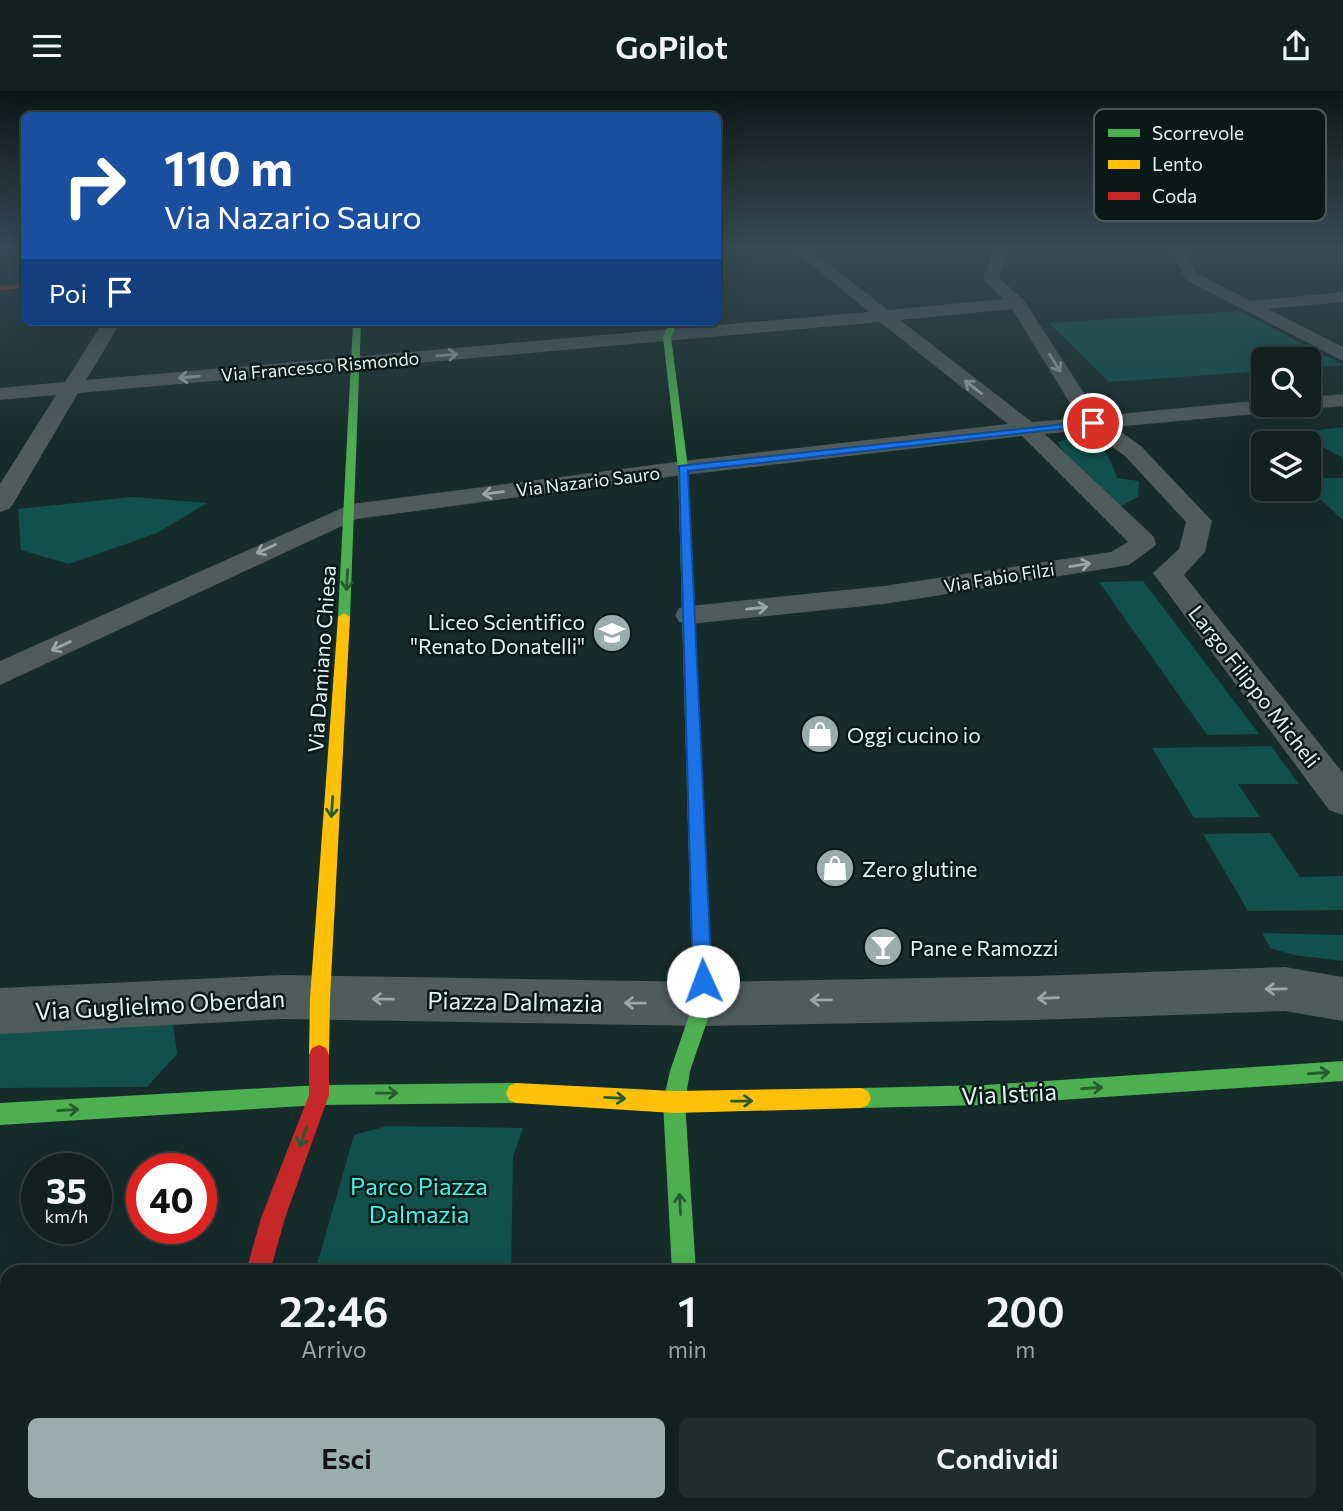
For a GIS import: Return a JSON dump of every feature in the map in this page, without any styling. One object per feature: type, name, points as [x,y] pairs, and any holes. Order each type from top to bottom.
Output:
[{"type":"street","points":[[878,312],[1027,429],[1140,537],[1142,545]]},
{"type":"street","name":"Via Francesco Rismondo","points":[[0,394],[354,363],[670,330],[912,312]]},
{"type":"street","points":[[1023,312],[1093,423],[1133,450],[1199,521],[1199,543],[1184,563],[1167,573]]},
{"type":"street","points":[[1261,312],[1343,355]]},
{"type":"street","points":[[0,504],[109,326]]},
{"type":"street","name":"Via Damiano Chiesa","points":[[320,998],[351,512],[357,326]]},
{"type":"street","points":[[670,330],[683,468],[704,1004],[680,1072],[674,1102],[684,1265]]},
{"type":"street","points":[[1321,402],[1343,400]]},
{"type":"street","name":"Via Nazario Sauro","points":[[0,674],[351,512],[683,468],[1027,429],[1251,408]]},
{"type":"street","name":"Largo Filippo Micheli","points":[[1142,545],[1167,573],[1343,800]]},
{"type":"street","name":"Via Fabio Filzi","points":[[690,615],[884,595],[1119,559],[1142,545]]},
{"type":"street","points":[[704,1004],[1035,998],[1285,989],[1343,999]]},
{"type":"street","name":"Via Guglielmo Oberdan","points":[[0,1011],[282,997],[320,998]]},
{"type":"street","points":[[260,1265],[273,1218],[319,1095],[320,998]]},
{"type":"street","name":"Piazza Dalmazia","points":[[320,998],[704,1004]]},
{"type":"street","name":"Via Istria","points":[[674,1102],[985,1095],[1343,1071]]},
{"type":"street","points":[[0,1114],[319,1095],[486,1091],[674,1102]]},
{"type":"green space","points":[[1242,312],[1309,347],[1251,347],[1251,372],[1109,382],[1049,323]]},
{"type":"green space","points":[[1321,353],[1343,365],[1321,367]]},
{"type":"green space","points":[[1343,427],[1343,458],[1321,446],[1321,431],[1313,431]]},
{"type":"green space","points":[[1074,438],[1091,441],[1103,449],[1117,478],[1139,481],[1138,497],[1121,506],[1058,442]]},
{"type":"green space","points":[[1321,478],[1343,478],[1343,520],[1321,500]]},
{"type":"green space","points":[[133,497],[207,503],[157,533],[69,564],[21,550],[18,509]]},
{"type":"green space","points":[[1143,581],[1259,734],[1207,735],[1099,582]]},
{"type":"green space","points":[[1271,746],[1299,784],[1238,784],[1260,817],[1194,818],[1152,748]]},
{"type":"green space","points":[[1270,833],[1300,877],[1343,876],[1343,910],[1248,911],[1203,834]]},
{"type":"green space","points":[[1262,933],[1343,935],[1343,961],[1294,955],[1270,948]]},
{"type":"green space","points":[[173,1024],[177,1054],[147,1087],[0,1088],[0,1032]]},
{"type":"green space","name":"Parco Piazza Dalmazia","points":[[387,1126],[523,1128],[513,1157],[511,1265],[317,1265],[354,1135]]},
{"type":"traffic: fast","points":[[344,617],[357,326]]},
{"type":"traffic: fast","points":[[672,326],[667,337],[683,468],[703,1004],[680,1071],[674,1102],[684,1265]]},
{"type":"traffic: fast","points":[[861,1098],[985,1095],[1343,1071]]},
{"type":"traffic: fast","points":[[0,1114],[319,1095],[516,1093]]},
{"type":"traffic: slow","points":[[319,1055],[320,998],[344,617]]},
{"type":"traffic: slow","points":[[516,1093],[674,1102],[861,1098]]},
{"type":"traffic: jam","points":[[260,1265],[273,1218],[319,1095],[319,1055]]},
{"type":"place","name":"Liceo Scientifico \"Renato Donatelli\"","points":[[612,633]]},
{"type":"place","name":"Oggi cucino io","points":[[820,734]]},
{"type":"place","name":"Zero glutine","points":[[835,868]]},
{"type":"place","name":"Pane e Ramozzi","points":[[883,947]]},
{"type":"route","points":[[703,981],[683,468],[1093,423]]}]
